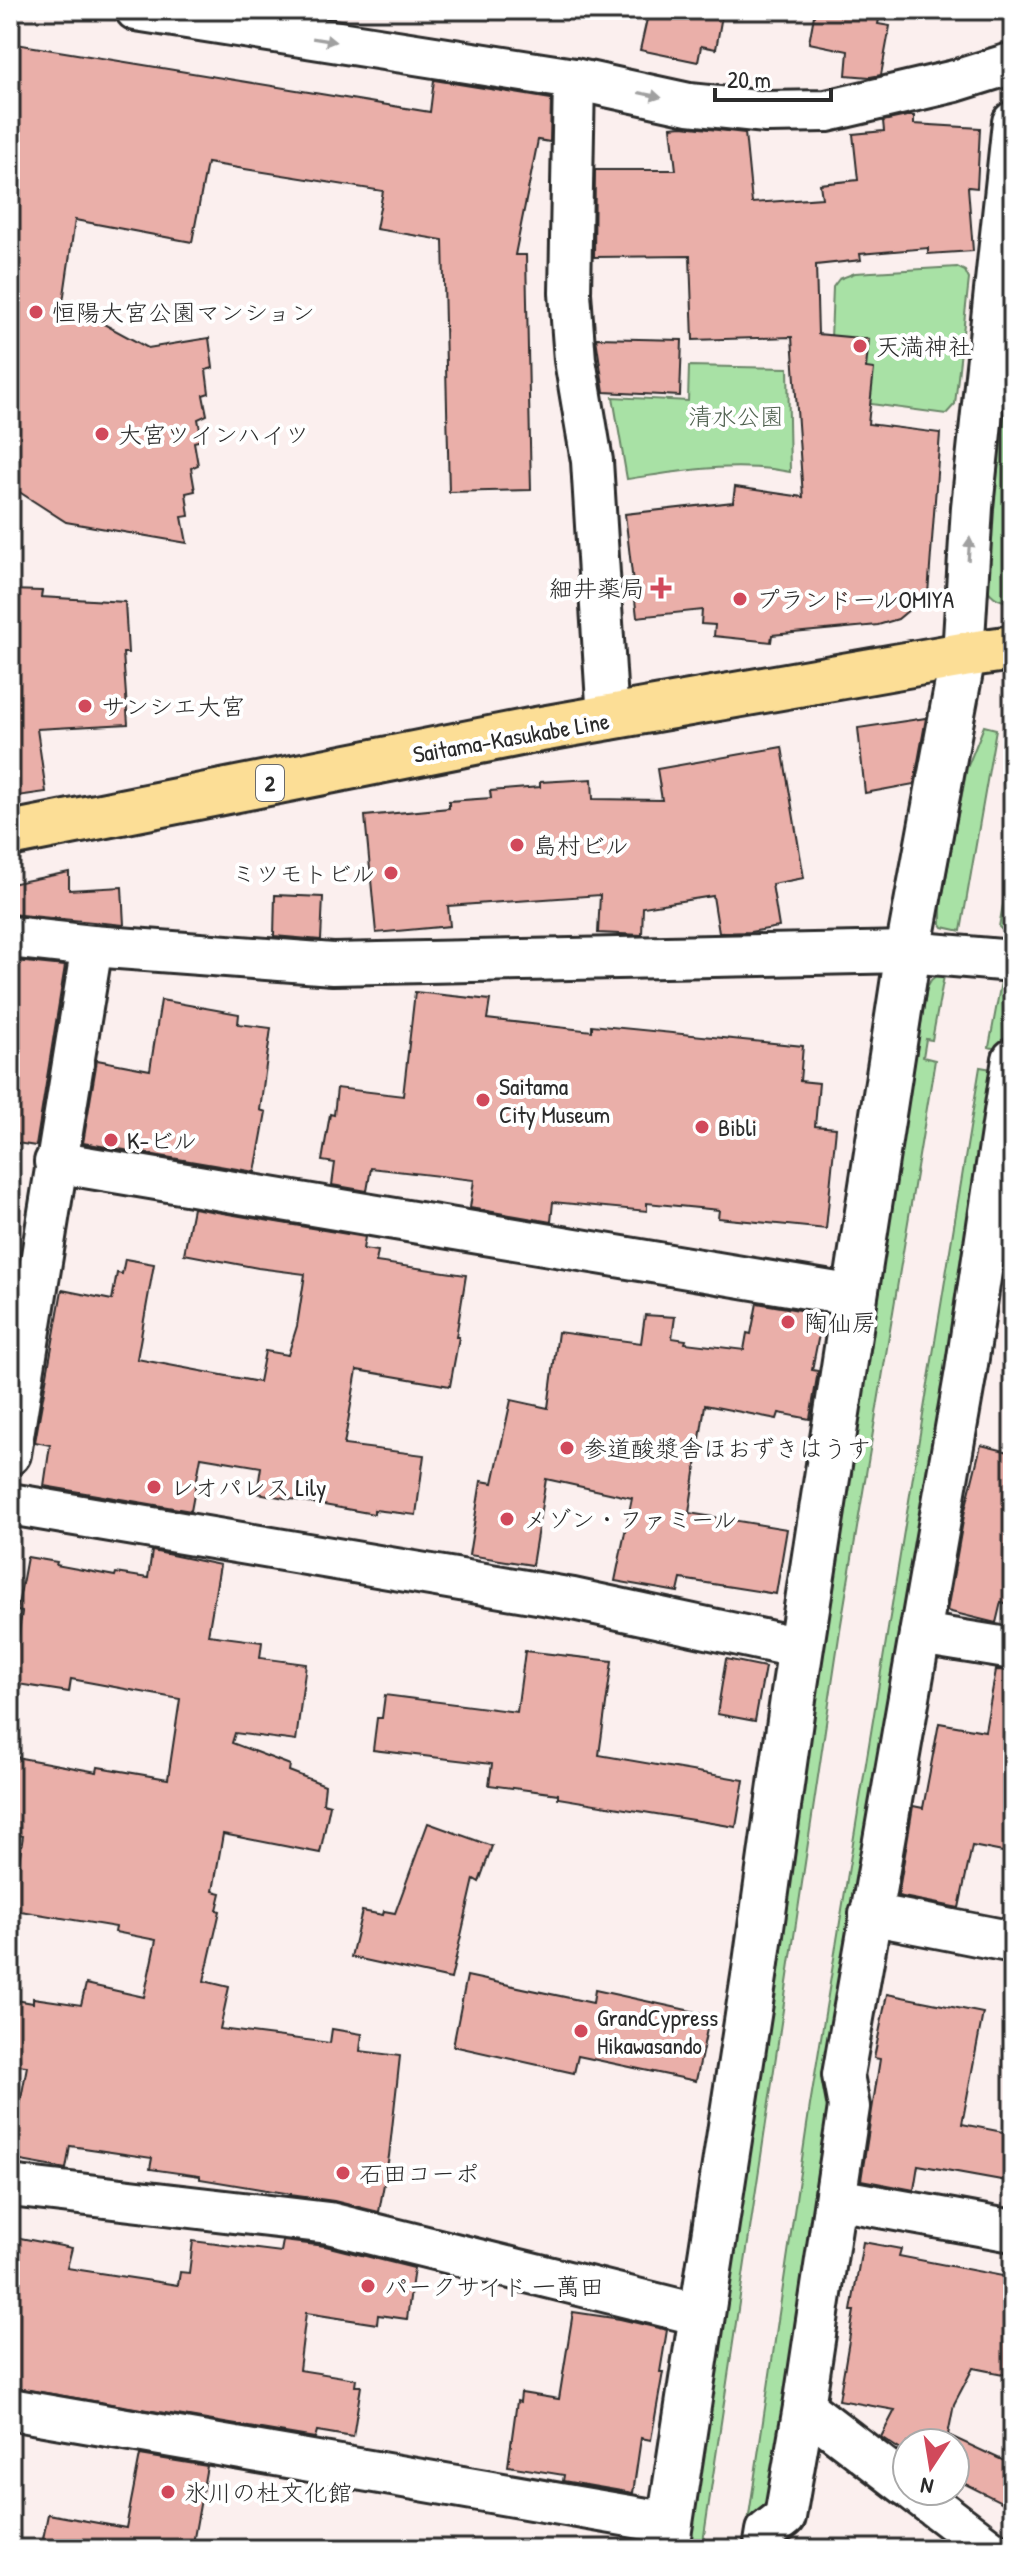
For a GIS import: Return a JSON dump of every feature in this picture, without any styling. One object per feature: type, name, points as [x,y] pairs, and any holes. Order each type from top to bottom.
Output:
[{"type":"main road","name":"Saitama-Kasukabe Line","points":[[10,834],[515,734],[1013,648]]},
{"type":"street","points":[[136,10],[221,17],[574,79],[689,104],[766,112],[827,111],[955,81],[1013,63]]},
{"type":"street","points":[[574,79],[570,293],[575,360],[592,461],[608,719]]},
{"type":"street","points":[[10,2409],[668,2536],[755,1970],[800,1648],[908,952],[963,655],[972,507],[1013,122]]},
{"type":"street","points":[[10,937],[333,964],[908,952],[1013,961]]},
{"type":"street","points":[[10,1454],[92,946]]},
{"type":"street","points":[[764,2549],[767,2531],[785,2517],[804,2407],[849,2107],[843,2075],[966,1371],[1013,1059]]},
{"type":"street","points":[[55,1162],[855,1296]]},
{"type":"street","points":[[10,1504],[573,1599],[800,1648]]},
{"type":"street","points":[[920,1634],[1013,1649]]},
{"type":"street","points":[[870,1914],[1013,1942]]},
{"type":"street","points":[[10,2186],[329,2223],[701,2315]]},
{"type":"street","points":[[836,2199],[1013,2231]]},
{"type":"street","points":[[804,2407],[891,2474]]},
{"type":"street","points":[[935,2507],[990,2549]]},
{"type":"green space","points":[[1013,223],[1013,602],[994,597],[984,581]]},
{"type":"green space","points":[[957,267],[965,271],[969,279],[955,404],[946,414],[841,400],[829,390],[833,287],[839,279],[855,273]]},
{"type":"green space","name":"清水公園","points":[[689,366],[788,368],[790,472],[729,467],[627,479],[613,397],[688,401]]},
{"type":"green space","points":[[984,726],[996,729],[961,931],[943,927],[941,903],[967,768]]},
{"type":"green space","points":[[1013,849],[1013,941],[999,927]]},
{"type":"green space","points":[[937,975],[944,976],[932,1040],[926,1039],[923,1057],[935,1060],[840,1630],[702,2549],[683,2549],[822,1625],[927,987]]},
{"type":"green space","points":[[1001,982],[1011,986],[1013,1005],[922,1557],[779,2500],[754,2549],[744,2549],[810,2105],[980,1067],[992,1069],[996,1049],[989,1047]]},
{"type":"building","points":[[649,10],[723,10],[716,49],[701,46],[698,62],[640,50]]},
{"type":"building","points":[[815,10],[881,10],[878,24],[890,26],[881,75],[846,75],[848,51],[809,43]]},
{"type":"building","points":[[10,43],[430,112],[434,80],[551,99],[550,142],[538,140],[515,255],[526,255],[531,490],[449,492],[443,240],[376,229],[383,191],[207,163],[192,242],[75,220],[63,302],[148,348],[209,338],[213,368],[206,370],[209,393],[203,395],[207,415],[198,419],[202,440],[194,442],[198,465],[191,468],[195,491],[186,493],[189,516],[182,517],[187,543],[66,522],[10,486]]},
{"type":"building","points":[[914,116],[914,124],[980,128],[977,188],[968,187],[973,251],[928,254],[928,248],[860,254],[861,260],[816,265],[818,334],[869,339],[866,368],[874,369],[868,424],[940,433],[928,594],[898,619],[878,625],[772,635],[771,642],[714,636],[715,625],[701,624],[702,610],[637,617],[625,514],[733,502],[735,487],[803,497],[792,337],[693,340],[690,256],[594,257],[595,170],[676,170],[671,127],[745,133],[752,203],[822,198],[820,184],[858,180],[853,134],[884,131],[883,121]]},
{"type":"building","points":[[596,338],[682,340],[680,396],[604,392]]},
{"type":"building","points":[[10,590],[42,591],[41,597],[125,602],[128,653],[123,653],[128,724],[37,729],[46,792],[10,797]]},
{"type":"building","points":[[926,718],[914,784],[865,793],[858,728]]},
{"type":"building","points":[[782,747],[804,878],[772,884],[779,927],[719,933],[713,896],[643,907],[642,935],[598,933],[600,895],[448,906],[450,926],[376,933],[365,816],[449,808],[449,801],[491,798],[490,791],[540,787],[540,782],[592,779],[593,799],[662,800],[657,769]]},
{"type":"building","points":[[69,872],[69,890],[122,887],[124,925],[10,914],[10,884]]},
{"type":"building","points":[[275,895],[323,897],[321,940],[274,936]]},
{"type":"building","points":[[15,961],[65,966],[36,1146],[10,1142],[10,995]]},
{"type":"building","points":[[415,992],[490,1000],[487,1019],[592,1031],[592,1025],[803,1046],[800,1081],[819,1083],[815,1126],[836,1128],[826,1229],[718,1218],[719,1210],[647,1203],[647,1211],[553,1202],[551,1222],[470,1208],[474,1180],[371,1168],[367,1191],[332,1185],[335,1163],[322,1161],[330,1114],[334,1115],[337,1088],[403,1096]]},
{"type":"building","points":[[161,1000],[239,1014],[238,1024],[271,1028],[260,1110],[266,1112],[255,1172],[83,1143],[97,1060],[150,1070]]},
{"type":"building","points":[[193,1208],[365,1237],[363,1249],[378,1251],[376,1262],[466,1275],[450,1386],[357,1370],[344,1445],[424,1455],[416,1515],[374,1510],[374,1514],[257,1493],[261,1467],[201,1457],[191,1511],[44,1486],[50,1445],[35,1442],[62,1290],[112,1300],[117,1273],[122,1274],[125,1259],[154,1264],[137,1359],[259,1382],[265,1351],[288,1355],[297,1326],[305,1274],[184,1254]]},
{"type":"building","points":[[757,1303],[823,1314],[812,1370],[818,1371],[810,1419],[779,1413],[777,1419],[705,1405],[689,1513],[787,1529],[776,1594],[681,1579],[678,1592],[615,1581],[632,1498],[546,1479],[532,1565],[469,1555],[481,1481],[493,1483],[511,1400],[548,1408],[558,1332],[641,1343],[645,1315],[675,1317],[672,1338],[686,1340],[685,1343],[744,1350],[747,1333],[751,1334]]},
{"type":"building","points":[[981,1445],[1013,1453],[1013,1605],[1001,1602],[996,1623],[947,1611],[965,1510]]},
{"type":"building","points":[[152,1551],[220,1565],[208,1635],[262,1642],[260,1658],[306,1664],[296,1741],[235,1733],[232,1743],[290,1765],[289,1771],[325,1785],[323,1803],[330,1805],[320,1853],[223,1834],[213,1891],[221,1893],[217,1910],[220,1911],[204,1981],[229,1987],[220,2029],[330,2043],[332,2029],[362,2034],[360,2051],[400,2056],[389,2156],[379,2212],[334,2201],[150,2169],[152,2158],[70,2146],[66,2169],[10,2159],[27,2066],[10,2064],[10,1999],[33,2003],[33,1998],[81,2005],[86,1984],[144,1997],[156,1940],[115,1932],[116,1927],[14,1910],[15,1906],[12,1906],[23,1836],[10,1833],[10,1756],[97,1772],[98,1767],[168,1779],[180,1699],[71,1679],[69,1692],[11,1683],[22,1612],[17,1611],[27,1557],[115,1576],[116,1573],[148,1578]]},
{"type":"building","points":[[525,1651],[612,1661],[599,1755],[744,1780],[736,1827],[558,1798],[558,1794],[489,1785],[492,1764],[373,1750],[377,1718],[382,1718],[385,1695],[517,1712]]},
{"type":"building","points":[[726,1659],[765,1667],[755,1721],[717,1714]]},
{"type":"building","points":[[996,1670],[1013,1671],[1013,1783],[1008,1813],[1013,1814],[1013,1854],[972,1846],[959,1908],[898,1896],[913,1806],[923,1808],[939,1723],[985,1731]]},
{"type":"building","points":[[428,1823],[492,1846],[479,1882],[474,1879],[451,1979],[351,1957],[362,1911],[383,1915],[384,1911],[395,1913]]},
{"type":"building","name":"GrandCypress Hikawasando","points":[[467,1976],[593,2003],[595,1990],[710,2015],[696,2081],[578,2056],[574,2073],[453,2046]]},
{"type":"building","points":[[887,1994],[983,2013],[962,2124],[1013,2134],[1007,2181],[918,2165],[914,2190],[861,2180],[880,2059],[874,2058]]},
{"type":"building","points":[[10,2236],[72,2248],[67,2268],[178,2285],[180,2272],[189,2273],[193,2241],[281,2252],[283,2241],[325,2246],[414,2268],[407,2319],[378,2315],[377,2324],[306,2313],[299,2370],[356,2379],[355,2386],[361,2386],[353,2437],[317,2431],[315,2438],[10,2387]]},
{"type":"building","points":[[863,2242],[901,2249],[899,2256],[1013,2278],[1013,2376],[973,2368],[954,2404],[950,2427],[891,2427],[891,2444],[881,2437],[895,2410],[839,2400],[854,2311],[851,2311]]},
{"type":"building","points":[[573,2312],[667,2330],[651,2440],[641,2438],[633,2493],[563,2481],[564,2475],[508,2466],[517,2401],[520,2402],[521,2393],[559,2399]]},
{"type":"building","points":[[971,2446],[1013,2465],[1013,2508],[971,2487]]},
{"type":"building","name":"氷川の杜文化館","points":[[140,2455],[207,2466],[192,2549],[41,2549],[48,2514],[126,2528]]},
{"type":"place","name":"恒陽大宮公園マンション","points":[[36,312]]},
{"type":"place","name":"天満神社","points":[[860,346]]},
{"type":"place","name":"大宮ツインハイツ","points":[[102,434]]},
{"type":"place","name":"細井薬局","points":[[661,588]]},
{"type":"place","name":"プランドールOMIYA","points":[[740,599]]},
{"type":"place","name":"サンシエ大宮","points":[[85,706]]},
{"type":"place","name":"島村ビル","points":[[517,845]]},
{"type":"place","name":"ミツモトビル","points":[[391,873]]},
{"type":"place","name":"Saitama City Museum","points":[[483,1100]]},
{"type":"place","name":"Bibli","points":[[702,1127]]},
{"type":"place","name":"K-ビル","points":[[111,1140]]},
{"type":"place","name":"陶仙房","points":[[788,1322]]},
{"type":"place","name":"参道酸漿舎ほおずきはうす","points":[[567,1448]]},
{"type":"place","name":"レオパレス Lily","points":[[154,1487]]},
{"type":"place","name":"メゾン・ファミール","points":[[507,1519]]},
{"type":"place","name":"GrandCypress Hikawasando","points":[[581,2031]]},
{"type":"place","name":"石田コーポ","points":[[343,2173]]},
{"type":"place","name":"パークサイド 一萬田","points":[[368,2286]]},
{"type":"place","name":"氷川の杜文化館","points":[[168,2492]]}]
